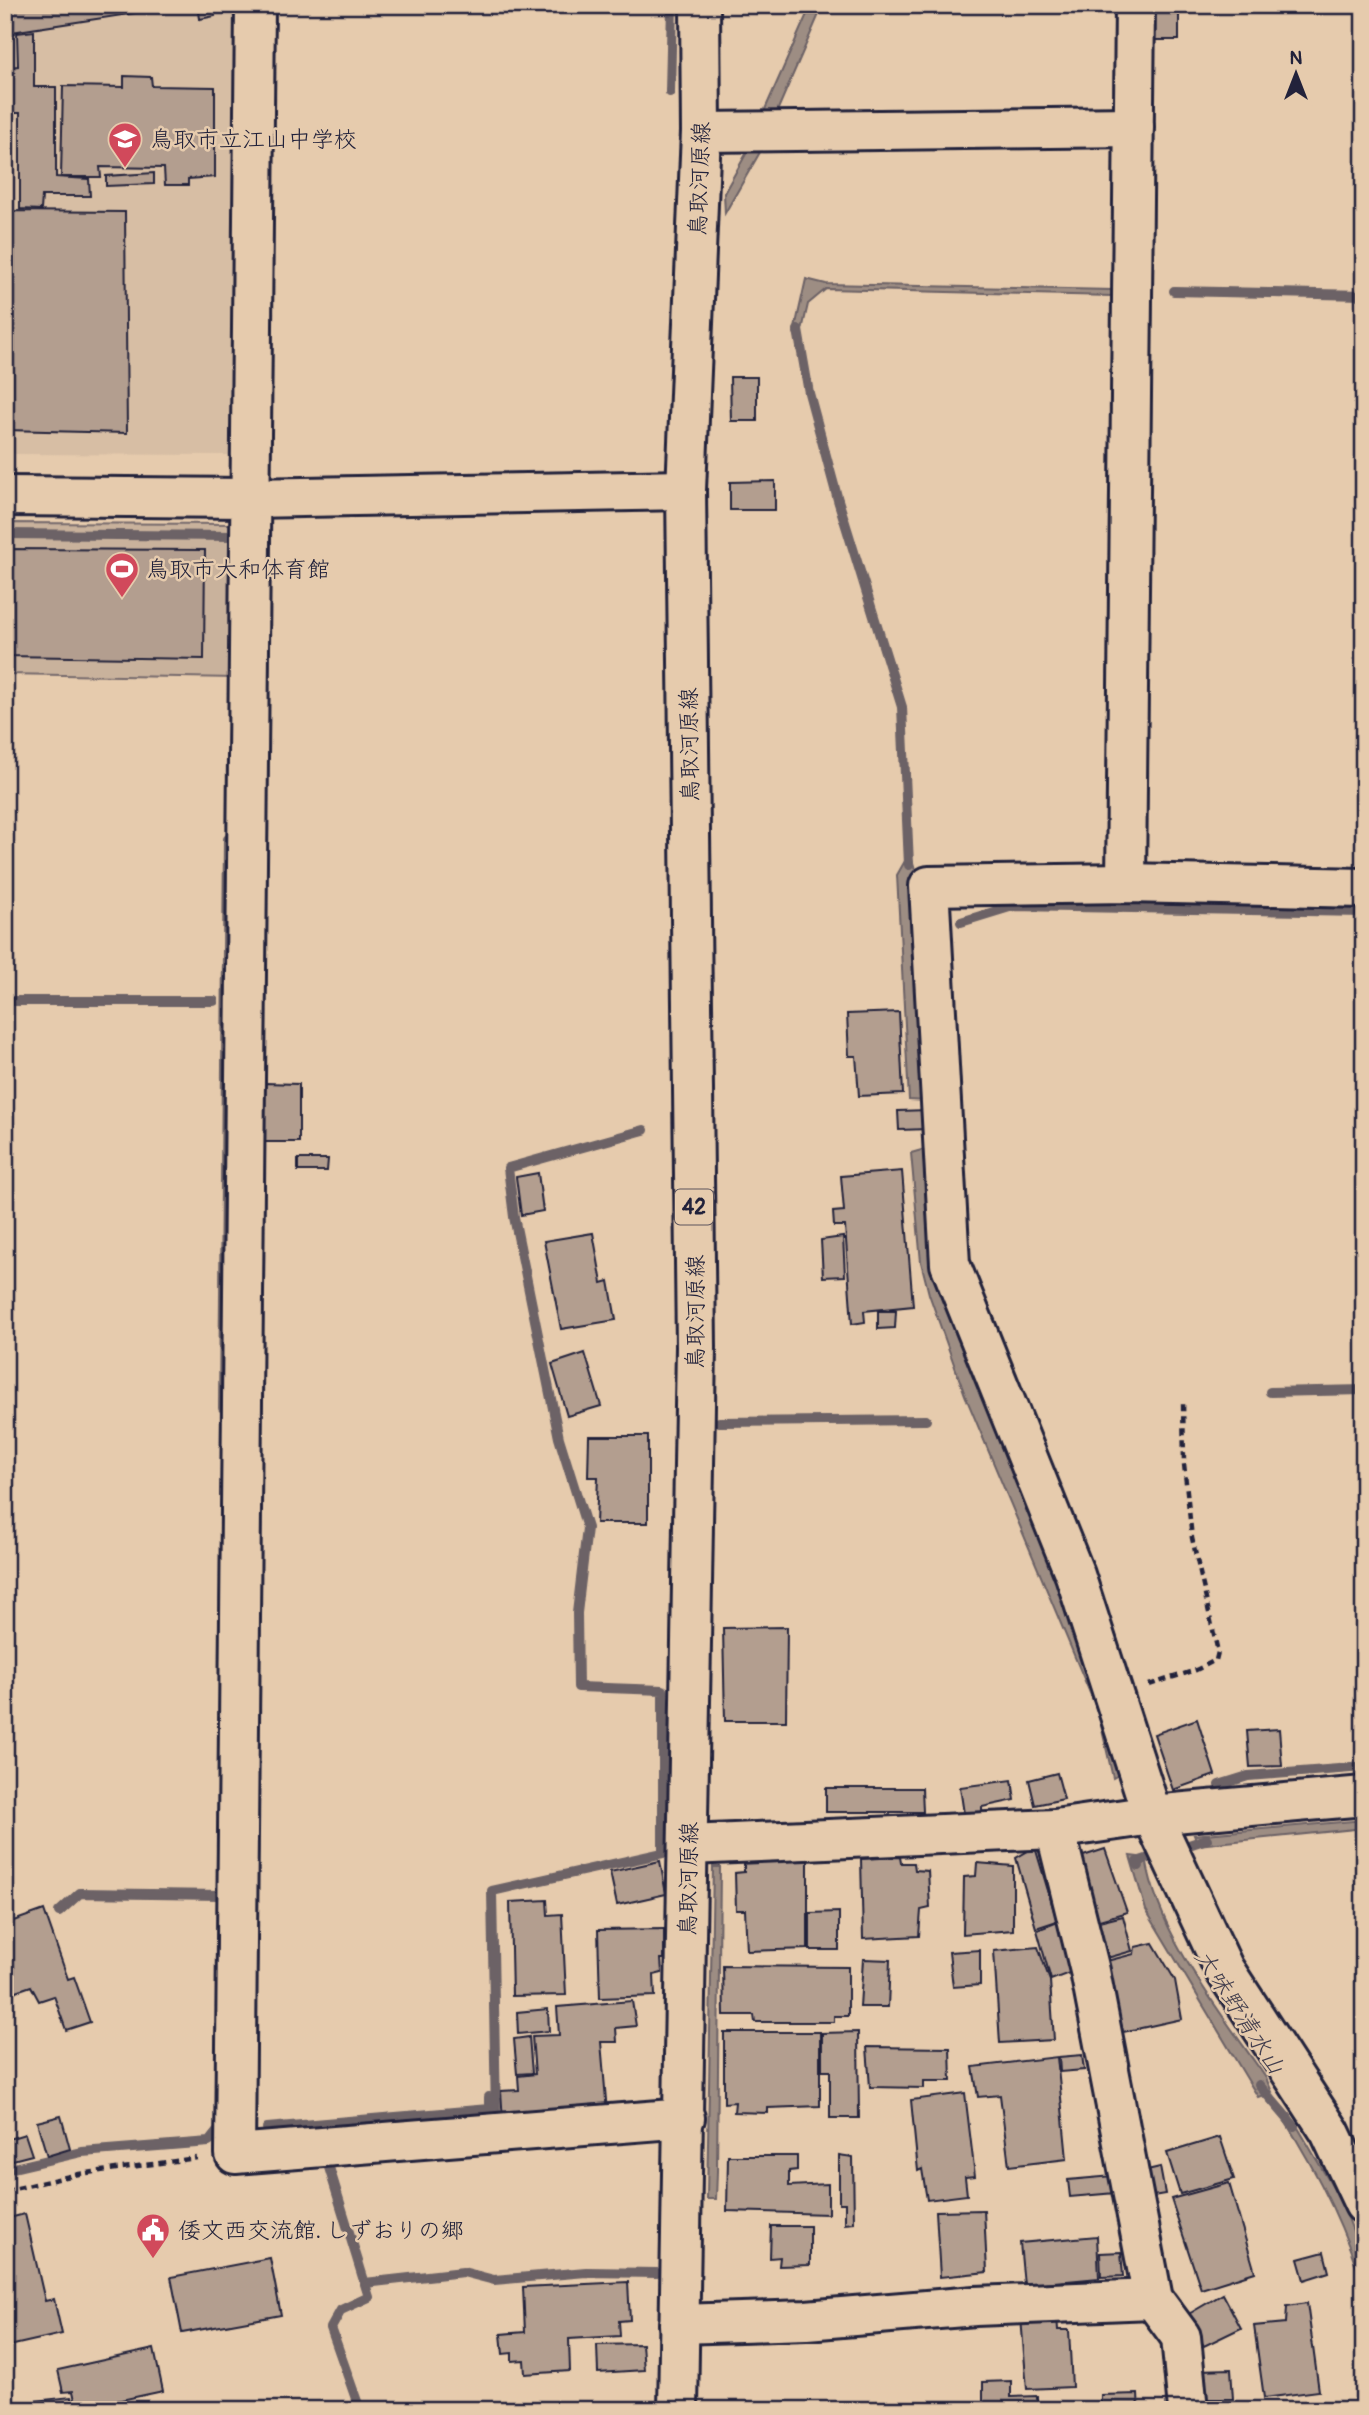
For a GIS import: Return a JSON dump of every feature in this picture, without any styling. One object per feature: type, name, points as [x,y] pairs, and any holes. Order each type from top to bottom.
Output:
[{"type":"street","points":[[255,5],[248,498],[235,2154],[685,2118]]},
{"type":"street","name":"鳥取河原線","points":[[678,2410],[696,1346],[686,490],[701,132],[700,5]]},
{"type":"street","points":[[1126,883],[1135,5]]},
{"type":"street","points":[[701,132],[1134,127]]},
{"type":"street","points":[[5,496],[248,498],[686,490]]},
{"type":"street","points":[[1364,888],[1126,883],[929,886],[950,1264],[1075,1575],[1152,1815],[1224,1969],[1330,2132],[1364,2204]]},
{"type":"street","points":[[689,1845],[1055,1829],[1152,1815],[1364,1796]]},
{"type":"street","points":[[1055,1829],[1090,1971],[1153,2299],[1181,2337],[1188,2410]]},
{"type":"street","points":[[678,2324],[806,2320],[975,2306],[1153,2299]]},
{"type":"path","points":[[1116,1696],[1196,1670],[1216,1660],[1218,1652],[1192,1538],[1184,1464],[1183,1400]]},
{"type":"path","points":[[5,2191],[79,2174],[235,2154]]},
{"type":"shaded area","name":"鳥取市立江山中学校","points":[[5,5],[246,5],[239,453],[5,454]]},
{"type":"shaded area","points":[[811,5],[823,5],[772,123],[759,123]]},
{"type":"shaded area","points":[[750,147],[763,147],[725,213],[724,193]]},
{"type":"shaded area","points":[[806,279],[826,284],[1113,290],[1112,296],[826,289],[808,304],[799,344],[794,333]]},
{"type":"shaded area","name":"鳥取市大和体育館","points":[[5,523],[240,524],[237,678],[5,674]]},
{"type":"shaded area","points":[[910,852],[916,873],[928,1101],[909,1100],[897,875]]},
{"type":"shaded area","points":[[932,1147],[1022,1492],[1105,1704],[1125,1771],[1113,1778],[1098,1712],[965,1395],[929,1294],[921,1262],[911,1153]]},
{"type":"shaded area","points":[[1364,1820],[1364,1828],[1198,1845],[1194,1835]]},
{"type":"shaded area","points":[[1130,1856],[1146,1858],[1153,1887],[1178,1945],[1212,2001],[1266,2078],[1272,2092],[1258,2097],[1146,1910]]},
{"type":"shaded area","points":[[713,1867],[720,1867],[717,2171],[716,2199],[707,2199]]},
{"type":"shaded area","points":[[1290,2114],[1342,2203],[1364,2259],[1364,2291],[1349,2245],[1330,2202],[1283,2118]]},
{"type":"building","points":[[5,5],[168,5],[168,8],[5,33]]},
{"type":"building","points":[[198,5],[213,5],[215,16],[200,19]]},
{"type":"building","points":[[1155,5],[1179,5],[1179,40],[1154,40]]},
{"type":"building","points":[[34,31],[34,87],[56,87],[56,177],[89,179],[90,196],[42,196],[41,210],[20,209],[20,113],[10,113],[9,67],[18,66],[17,33]]},
{"type":"building","points":[[124,76],[151,77],[152,86],[215,87],[215,177],[188,179],[188,185],[165,185],[164,168],[100,167],[101,177],[61,177],[63,86],[124,87]]},
{"type":"building","points":[[154,173],[154,184],[106,186],[106,176]]},
{"type":"building","points":[[5,211],[125,212],[127,433],[5,430]]},
{"type":"building","points":[[730,377],[757,377],[757,421],[731,421]]},
{"type":"building","points":[[775,481],[775,510],[730,510],[730,482]]},
{"type":"building","name":"鳥取市大和体育館","points":[[5,549],[205,550],[204,659],[5,656]]},
{"type":"building","points":[[899,1012],[903,1094],[859,1096],[856,1056],[849,1056],[847,1014]]},
{"type":"building","points":[[264,1083],[299,1084],[299,1142],[264,1142]]},
{"type":"building","points":[[928,1110],[928,1129],[899,1130],[898,1111]]},
{"type":"building","points":[[298,1159],[328,1159],[327,1171],[298,1171]]},
{"type":"building","points":[[902,1171],[913,1306],[864,1311],[865,1322],[852,1324],[845,1226],[834,1226],[833,1212],[844,1211],[841,1176]]},
{"type":"building","points":[[538,1173],[543,1211],[521,1215],[516,1177]]},
{"type":"building","points":[[593,1233],[602,1283],[609,1281],[616,1320],[561,1329],[544,1241]]},
{"type":"building","points":[[843,1237],[845,1276],[823,1277],[821,1240]]},
{"type":"building","points":[[878,1311],[896,1311],[895,1328],[878,1329]]},
{"type":"building","points":[[585,1353],[601,1406],[567,1416],[552,1364]]},
{"type":"building","points":[[589,1436],[648,1436],[648,1523],[596,1523],[598,1477],[588,1477]]},
{"type":"building","points":[[787,1627],[786,1721],[725,1721],[723,1628]]},
{"type":"building","points":[[1197,1719],[1215,1775],[1173,1790],[1154,1734]]},
{"type":"building","points":[[1279,1729],[1282,1766],[1250,1767],[1247,1731]]},
{"type":"building","points":[[1057,1773],[1064,1799],[1035,1805],[1029,1780]]},
{"type":"building","points":[[1012,1780],[1015,1800],[982,1807],[982,1812],[964,1814],[960,1787]]},
{"type":"building","points":[[826,1788],[922,1788],[923,1812],[826,1812]]},
{"type":"building","points":[[1035,1847],[1057,1921],[1036,1928],[1016,1858]]},
{"type":"building","points":[[1105,1849],[1127,1912],[1096,1921],[1074,1859]]},
{"type":"building","points":[[900,1857],[901,1863],[914,1863],[915,1870],[928,1871],[930,1908],[921,1910],[919,1936],[863,1939],[861,1859]]},
{"type":"building","points":[[744,1859],[808,1860],[808,1949],[747,1951],[745,1910],[736,1910],[735,1873],[744,1872]]},
{"type":"building","points":[[660,1861],[666,1894],[617,1905],[610,1872]]},
{"type":"building","points":[[977,1863],[1013,1866],[1013,1930],[963,1934],[964,1877],[976,1876]]},
{"type":"building","points":[[547,1900],[548,1915],[562,1914],[566,1995],[512,1996],[510,1902]]},
{"type":"building","points":[[44,1910],[68,1979],[74,1977],[90,2022],[66,2030],[54,1996],[39,2001],[31,1986],[5,1995],[5,1924]]},
{"type":"building","points":[[839,1912],[839,1950],[810,1950],[810,1913]]},
{"type":"building","points":[[1123,1916],[1132,1951],[1100,1960],[1091,1924]]},
{"type":"building","points":[[1058,1922],[1072,1972],[1051,1980],[1037,1930]]},
{"type":"building","points":[[664,1929],[664,1959],[661,1959],[662,1973],[654,1975],[655,1996],[600,1998],[598,1930]]},
{"type":"building","points":[[1153,1943],[1175,1980],[1182,2019],[1123,2032],[1115,1997],[1108,1999],[1099,1963],[1134,1954],[1135,1947]]},
{"type":"building","points":[[1038,1947],[1050,1981],[1054,2040],[1000,2043],[994,1951]]},
{"type":"building","points":[[980,1950],[980,1985],[953,1987],[949,1952]]},
{"type":"building","points":[[863,1959],[890,1960],[888,2007],[860,2007]]},
{"type":"building","points":[[723,1966],[848,1967],[848,2016],[834,2016],[834,2022],[755,2022],[754,2015],[724,2015]]},
{"type":"building","points":[[632,2001],[636,2026],[616,2028],[617,2042],[601,2042],[607,2112],[503,2121],[501,2091],[519,2090],[518,2076],[535,2074],[532,2036],[559,2035],[557,2007]]},
{"type":"building","points":[[548,2009],[549,2031],[518,2034],[517,2012]]},
{"type":"building","points":[[724,2032],[820,2032],[820,2106],[768,2108],[768,2113],[734,2112],[735,2102],[724,2103]]},
{"type":"building","points":[[858,2032],[859,2118],[830,2118],[830,2071],[822,2071],[822,2033]]},
{"type":"building","points":[[529,2037],[532,2073],[517,2074],[514,2039]]},
{"type":"building","points":[[867,2047],[950,2048],[951,2081],[924,2081],[924,2088],[870,2087]]},
{"type":"building","points":[[1082,2055],[1084,2070],[1060,2072],[1059,2057]]},
{"type":"building","points":[[1057,2057],[1067,2159],[1009,2166],[1000,2095],[978,2097],[973,2067]]},
{"type":"building","points":[[965,2093],[975,2176],[965,2177],[967,2195],[927,2200],[922,2169],[918,2171],[911,2100]]},
{"type":"building","points":[[61,2116],[70,2149],[47,2156],[37,2122]]},
{"type":"building","points":[[25,2134],[32,2155],[5,2162],[5,2140]]},
{"type":"building","points":[[1220,2137],[1234,2179],[1180,2194],[1167,2153]]},
{"type":"building","points":[[839,2155],[853,2157],[854,2223],[845,2224],[845,2203],[839,2203]]},
{"type":"building","points":[[728,2156],[797,2156],[797,2170],[789,2171],[789,2186],[828,2184],[828,2214],[727,2211]]},
{"type":"building","points":[[1160,2167],[1165,2194],[1147,2197],[1143,2171]]},
{"type":"building","points":[[1113,2176],[1115,2193],[1070,2197],[1068,2180]]},
{"type":"building","points":[[1229,2183],[1255,2272],[1201,2289],[1171,2199]]},
{"type":"building","points":[[984,2210],[987,2272],[940,2277],[936,2211]]},
{"type":"building","points":[[25,2214],[45,2301],[54,2299],[62,2334],[5,2347],[5,2219]]},
{"type":"building","points":[[771,2226],[810,2226],[810,2265],[779,2266],[780,2257],[770,2258]]},
{"type":"building","points":[[1097,2236],[1099,2278],[1024,2285],[1020,2243]]},
{"type":"building","points":[[1121,2252],[1123,2276],[1101,2277],[1100,2253]]},
{"type":"building","points":[[1324,2252],[1329,2272],[1304,2280],[1298,2259]]},
{"type":"building","points":[[270,2258],[281,2315],[182,2333],[171,2277]]},
{"type":"building","points":[[628,2282],[630,2320],[619,2321],[620,2336],[569,2339],[570,2371],[525,2374],[524,2360],[512,2361],[512,2353],[503,2354],[501,2334],[525,2332],[523,2287]]},
{"type":"building","points":[[1223,2294],[1241,2328],[1204,2346],[1187,2315]]},
{"type":"building","points":[[1307,2303],[1319,2391],[1264,2398],[1254,2326],[1286,2323],[1287,2306]]},
{"type":"building","points":[[1057,2316],[1058,2330],[1069,2330],[1072,2387],[1027,2389],[1021,2318]]},
{"type":"building","points":[[642,2344],[644,2370],[598,2373],[597,2345]]},
{"type":"building","points":[[154,2349],[163,2391],[112,2402],[114,2410],[77,2410],[73,2391],[63,2392],[58,2370]]},
{"type":"building","points":[[1231,2369],[1233,2399],[1199,2399],[1199,2370]]},
{"type":"building","points":[[1011,2381],[1011,2397],[1037,2396],[1037,2410],[983,2410],[983,2382]]},
{"type":"building","points":[[1138,2394],[1139,2410],[1077,2410],[1076,2404],[1101,2403],[1101,2395]]},
{"type":"building","points":[[71,2397],[73,2410],[27,2410],[25,2402]]},
{"type":"waterway","points":[[670,92],[672,5]]},
{"type":"waterway","points":[[1174,291],[1364,295]]},
{"type":"waterway","points":[[798,330],[809,393],[838,500],[902,707],[909,865]]},
{"type":"waterway","points":[[5,534],[233,536]]},
{"type":"waterway","points":[[223,1408],[228,839]]},
{"type":"waterway","points":[[961,922],[1013,906],[1364,912]]},
{"type":"waterway","points":[[5,1001],[214,1001]]},
{"type":"waterway","points":[[486,2117],[496,2117],[492,1891],[663,1853],[663,1690],[578,1687],[577,1613],[587,1528],[559,1438],[514,1217],[508,1168],[644,1130]]},
{"type":"waterway","points":[[1270,1392],[1364,1390]]},
{"type":"waterway","points":[[719,1422],[926,1420]]},
{"type":"waterway","points":[[1219,1785],[1248,1776],[1364,1767]]},
{"type":"waterway","name":"大味野清水山","points":[[1139,1866],[1137,1862],[1207,1839]]},
{"type":"waterway","points":[[59,1912],[80,1893],[221,1895]]},
{"type":"waterway","name":"大味野清水山","points":[[1259,2085],[1294,2126]]},
{"type":"waterway","points":[[267,2128],[489,2109],[489,2097]]},
{"type":"waterway","points":[[5,2170],[82,2152],[209,2142],[220,2128],[220,2120]]},
{"type":"waterway","points":[[327,2161],[369,2297],[341,2310],[331,2328],[360,2410]]},
{"type":"waterway","points":[[365,2283],[463,2272],[494,2280],[586,2272],[657,2273]]},
{"type":"place","name":"鳥取市立江山中学校","points":[[125,169]]},
{"type":"place","name":"鳥取市大和体育館","points":[[122,599]]},
{"type":"place","name":"倭文西交流館. しずおりの郷","points":[[153,2260]]}]
